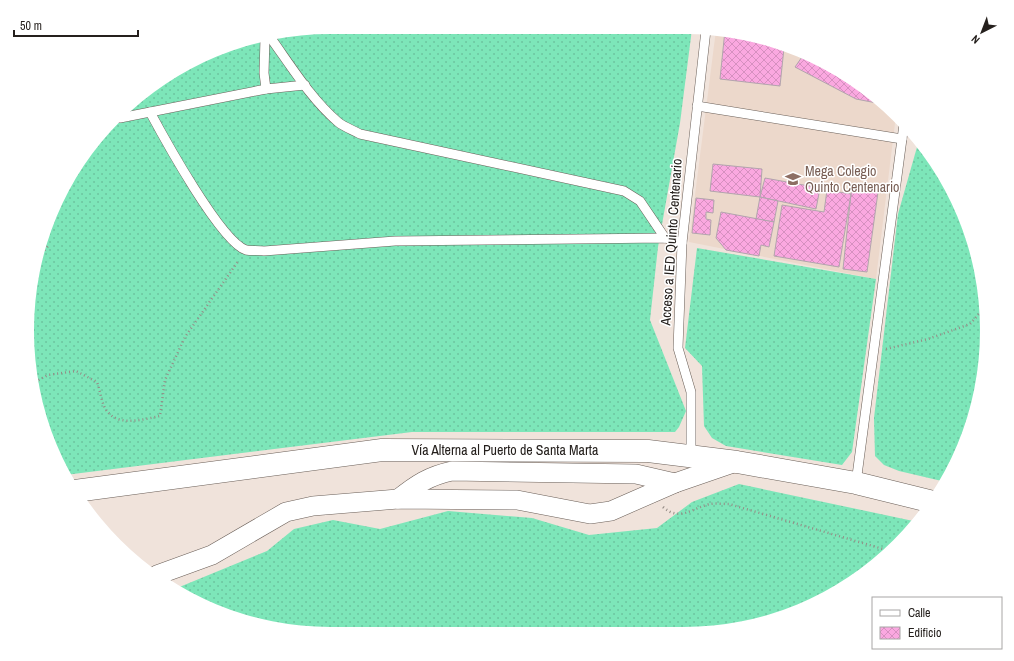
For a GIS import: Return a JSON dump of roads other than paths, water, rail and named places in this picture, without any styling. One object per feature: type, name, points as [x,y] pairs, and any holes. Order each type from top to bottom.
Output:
[{"type":"main road","name":"Vía Alterna al Puerto de Santa Marta","points":[[81,490],[382,450],[648,451],[691,455],[737,462],[856,483],[926,501]]},
{"type":"street","points":[[162,574],[212,556],[286,512],[313,506],[398,499],[517,500],[590,514],[611,511],[675,483],[737,462]]},
{"type":"street","points":[[398,499],[421,482],[435,474],[452,471],[636,474],[675,483]]},
{"type":"lane","name":"Acceso a IED Quinto Centenario","points":[[691,455],[691,392],[678,348],[682,243],[705,35]]},
{"type":"lane","points":[[272,40],[305,85],[339,123],[360,134],[624,191],[640,201],[666,238]]},
{"type":"lane","points":[[265,42],[264,73],[266,89]]},
{"type":"lane","points":[[125,117],[266,89],[305,85]]},
{"type":"lane","points":[[697,106],[902,139]]},
{"type":"lane","points":[[150,112],[174,158],[219,225],[236,244],[246,250],[264,251],[395,241],[666,238],[682,243]]},
{"type":"lane","points":[[856,483],[903,132]]},
{"type":"place","name":"Mega Colegio Quinto Centenario","points":[[793,179]]}]
